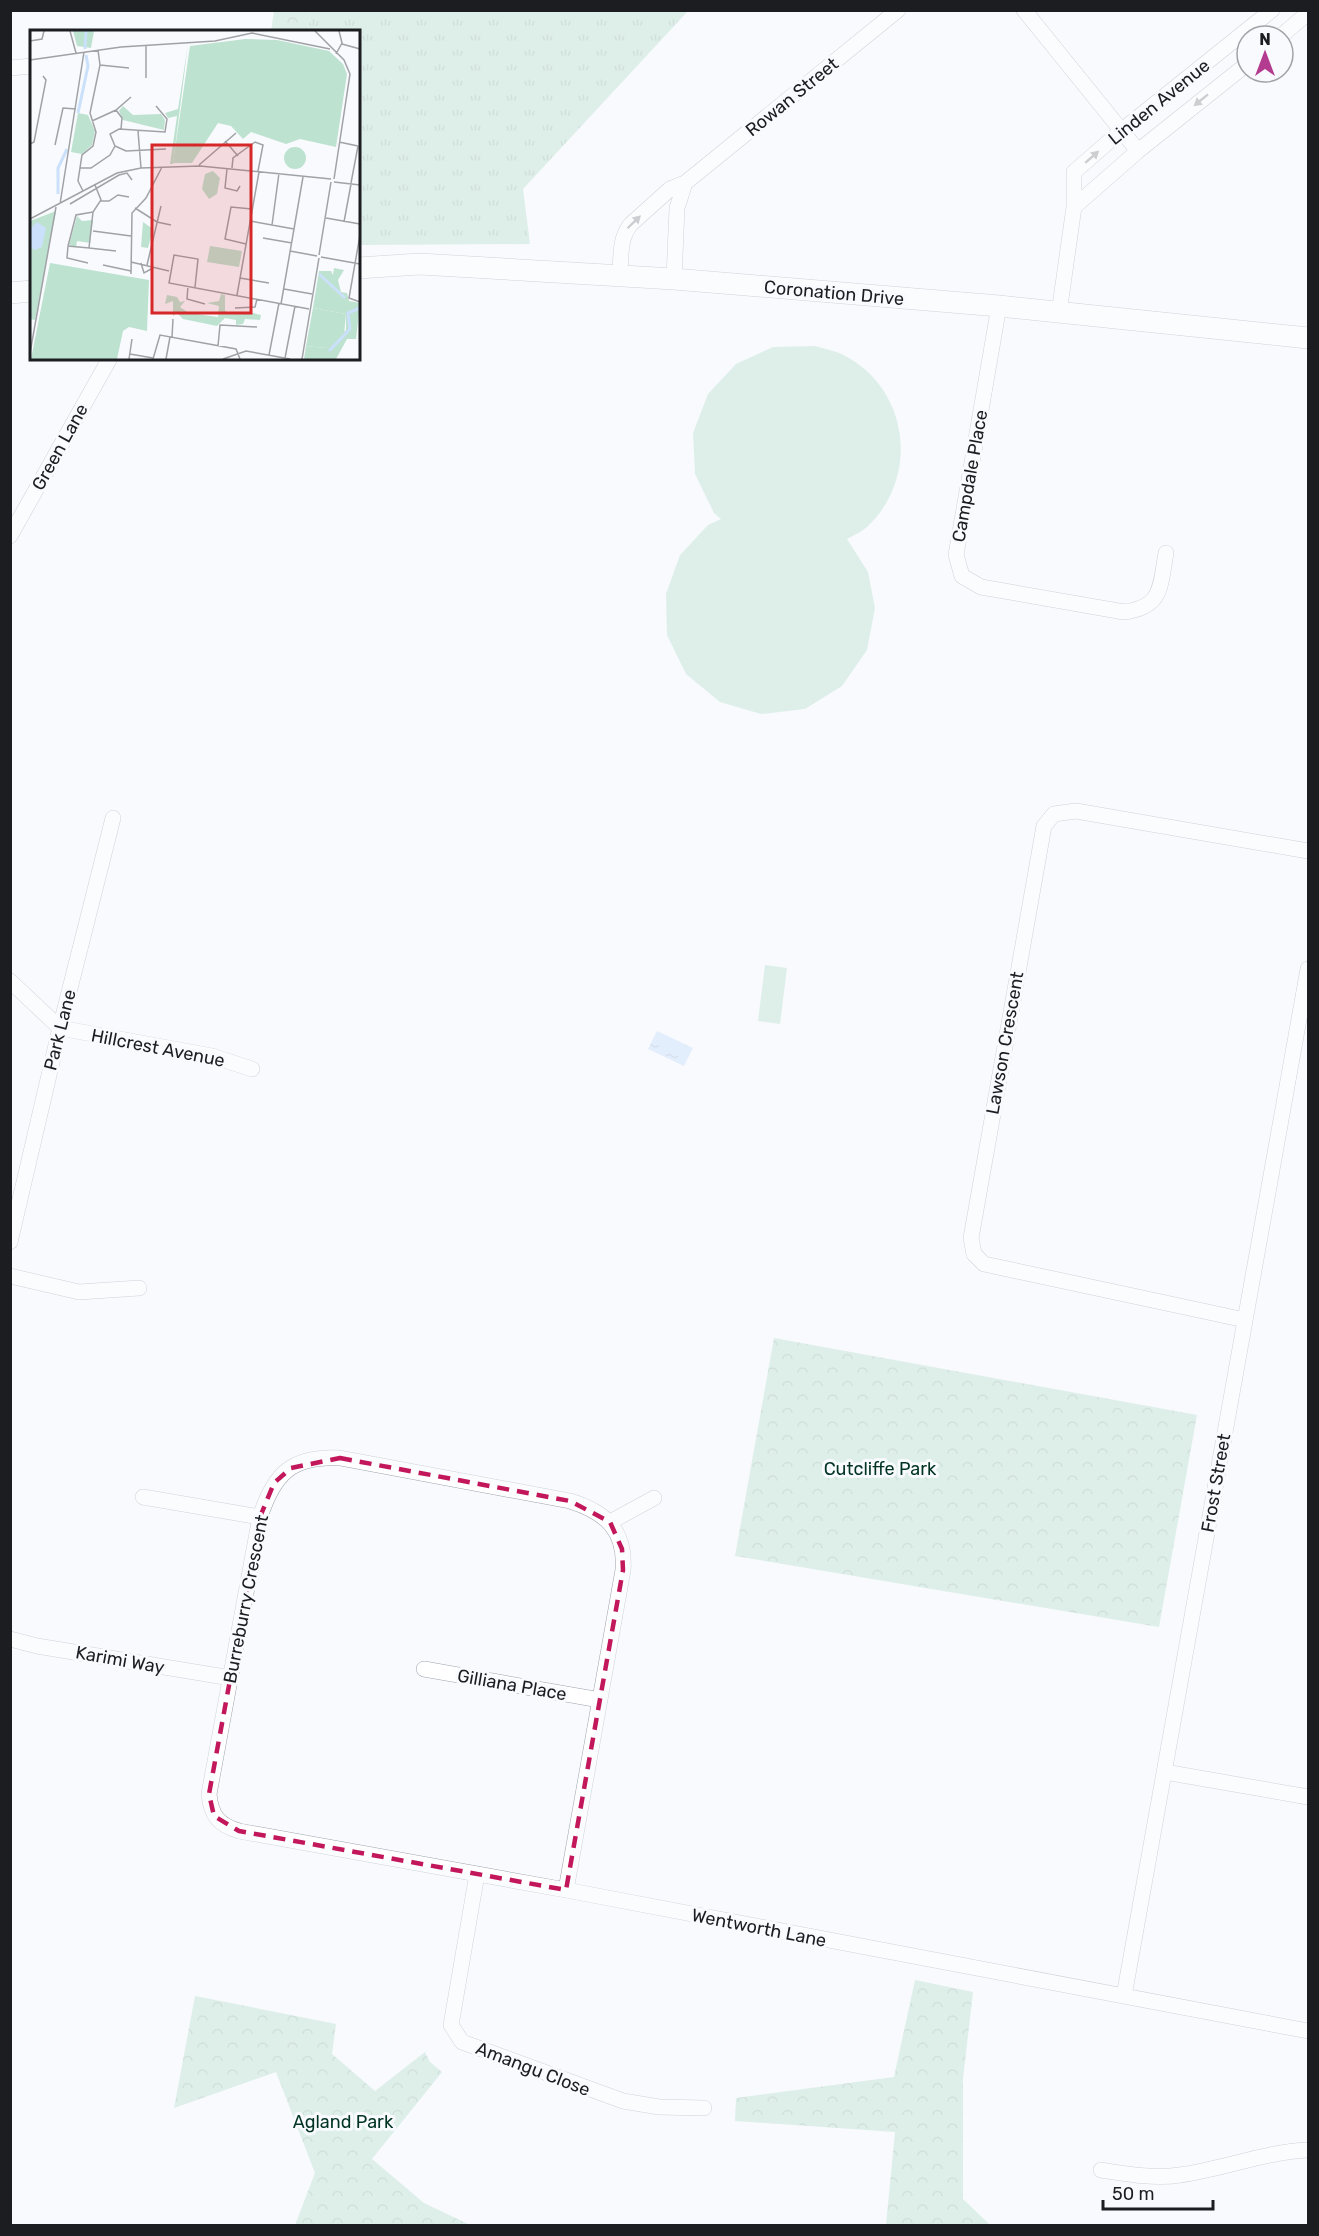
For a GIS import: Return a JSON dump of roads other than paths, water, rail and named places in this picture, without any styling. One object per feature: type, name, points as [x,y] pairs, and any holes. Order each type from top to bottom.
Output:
[{"type":"main road","name":"Coronation Drive","points":[[360,268],[420,264],[674,279],[999,306],[1308,338]]},
{"type":"main road","points":[[10,293],[30,291]]},
{"type":"street","name":"Rowan Street","points":[[620,276],[622,240],[626,230],[670,189],[685,183],[898,10]]},
{"type":"street","points":[[1024,10],[1138,151]]},
{"type":"street","name":"Linden Avenue","points":[[1059,313],[1074,207],[1074,172],[1121,131],[1272,10]]},
{"type":"street","points":[[1295,24],[1308,13]]},
{"type":"street","points":[[10,68],[30,66]]},
{"type":"street","name":"Linden Avenue","points":[[1074,207],[1138,151],[1235,74]]},
{"type":"street","points":[[674,279],[677,208],[685,183]]},
{"type":"street","name":"Campdale Place","points":[[999,306],[956,555],[962,576],[981,586],[1124,612],[1146,607],[1154,598],[1160,588],[1166,553]]},
{"type":"street","name":"Green Lane","points":[[10,536],[109,360]]},
{"type":"street","name":"Lawson Crescent","points":[[1245,1320],[984,1264],[974,1254],[971,1238],[1044,826],[1054,813],[1076,811],[1308,851]]},
{"type":"street","name":"Park Lane","points":[[10,1242],[60,1028],[113,818]]},
{"type":"street","name":"Frost Street","points":[[1124,1996],[1245,1320],[1305,1010],[1308,969]]},
{"type":"street","points":[[10,981],[60,1028]]},
{"type":"street","name":"Hillcrest Avenue","points":[[60,1028],[212,1056],[252,1069]]},
{"type":"street","points":[[10,1276],[79,1292],[139,1288]]},
{"type":"street","name":"Burreburry Crescent","points":[[214,1816],[209,1794],[260,1517],[267,1495],[274,1483],[291,1468],[325,1458],[340,1458],[570,1501],[594,1510],[609,1522]]},
{"type":"street","points":[[143,1497],[260,1517]]},
{"type":"street","points":[[566,1890],[623,1560],[620,1540],[609,1522],[654,1498]]},
{"type":"street","name":"Karimi Way","points":[[11,1639],[37,1646],[231,1678]]},
{"type":"street","name":"Gilliana Place","points":[[424,1669],[600,1700]]},
{"type":"street","points":[[1165,1772],[1308,1797]]},
{"type":"street","name":"Wentworth Lane","points":[[214,1816],[221,1824],[239,1832],[566,1890],[1308,2031]]},
{"type":"street","name":"Amangu Close","points":[[477,1874],[451,2025],[462,2042],[622,2101],[659,2107],[704,2108]]},
{"type":"street","points":[[1101,2170],[1134,2175],[1176,2176],[1282,2152],[1308,2150]]},
{"type":"water","points":[[657,1031],[693,1048],[684,1066],[648,1049]]},
{"type":"park label","name":"Cutcliffe Park","points":[[880,1469]]},
{"type":"park label","name":"Agland Park","points":[[343,2122]]}]
